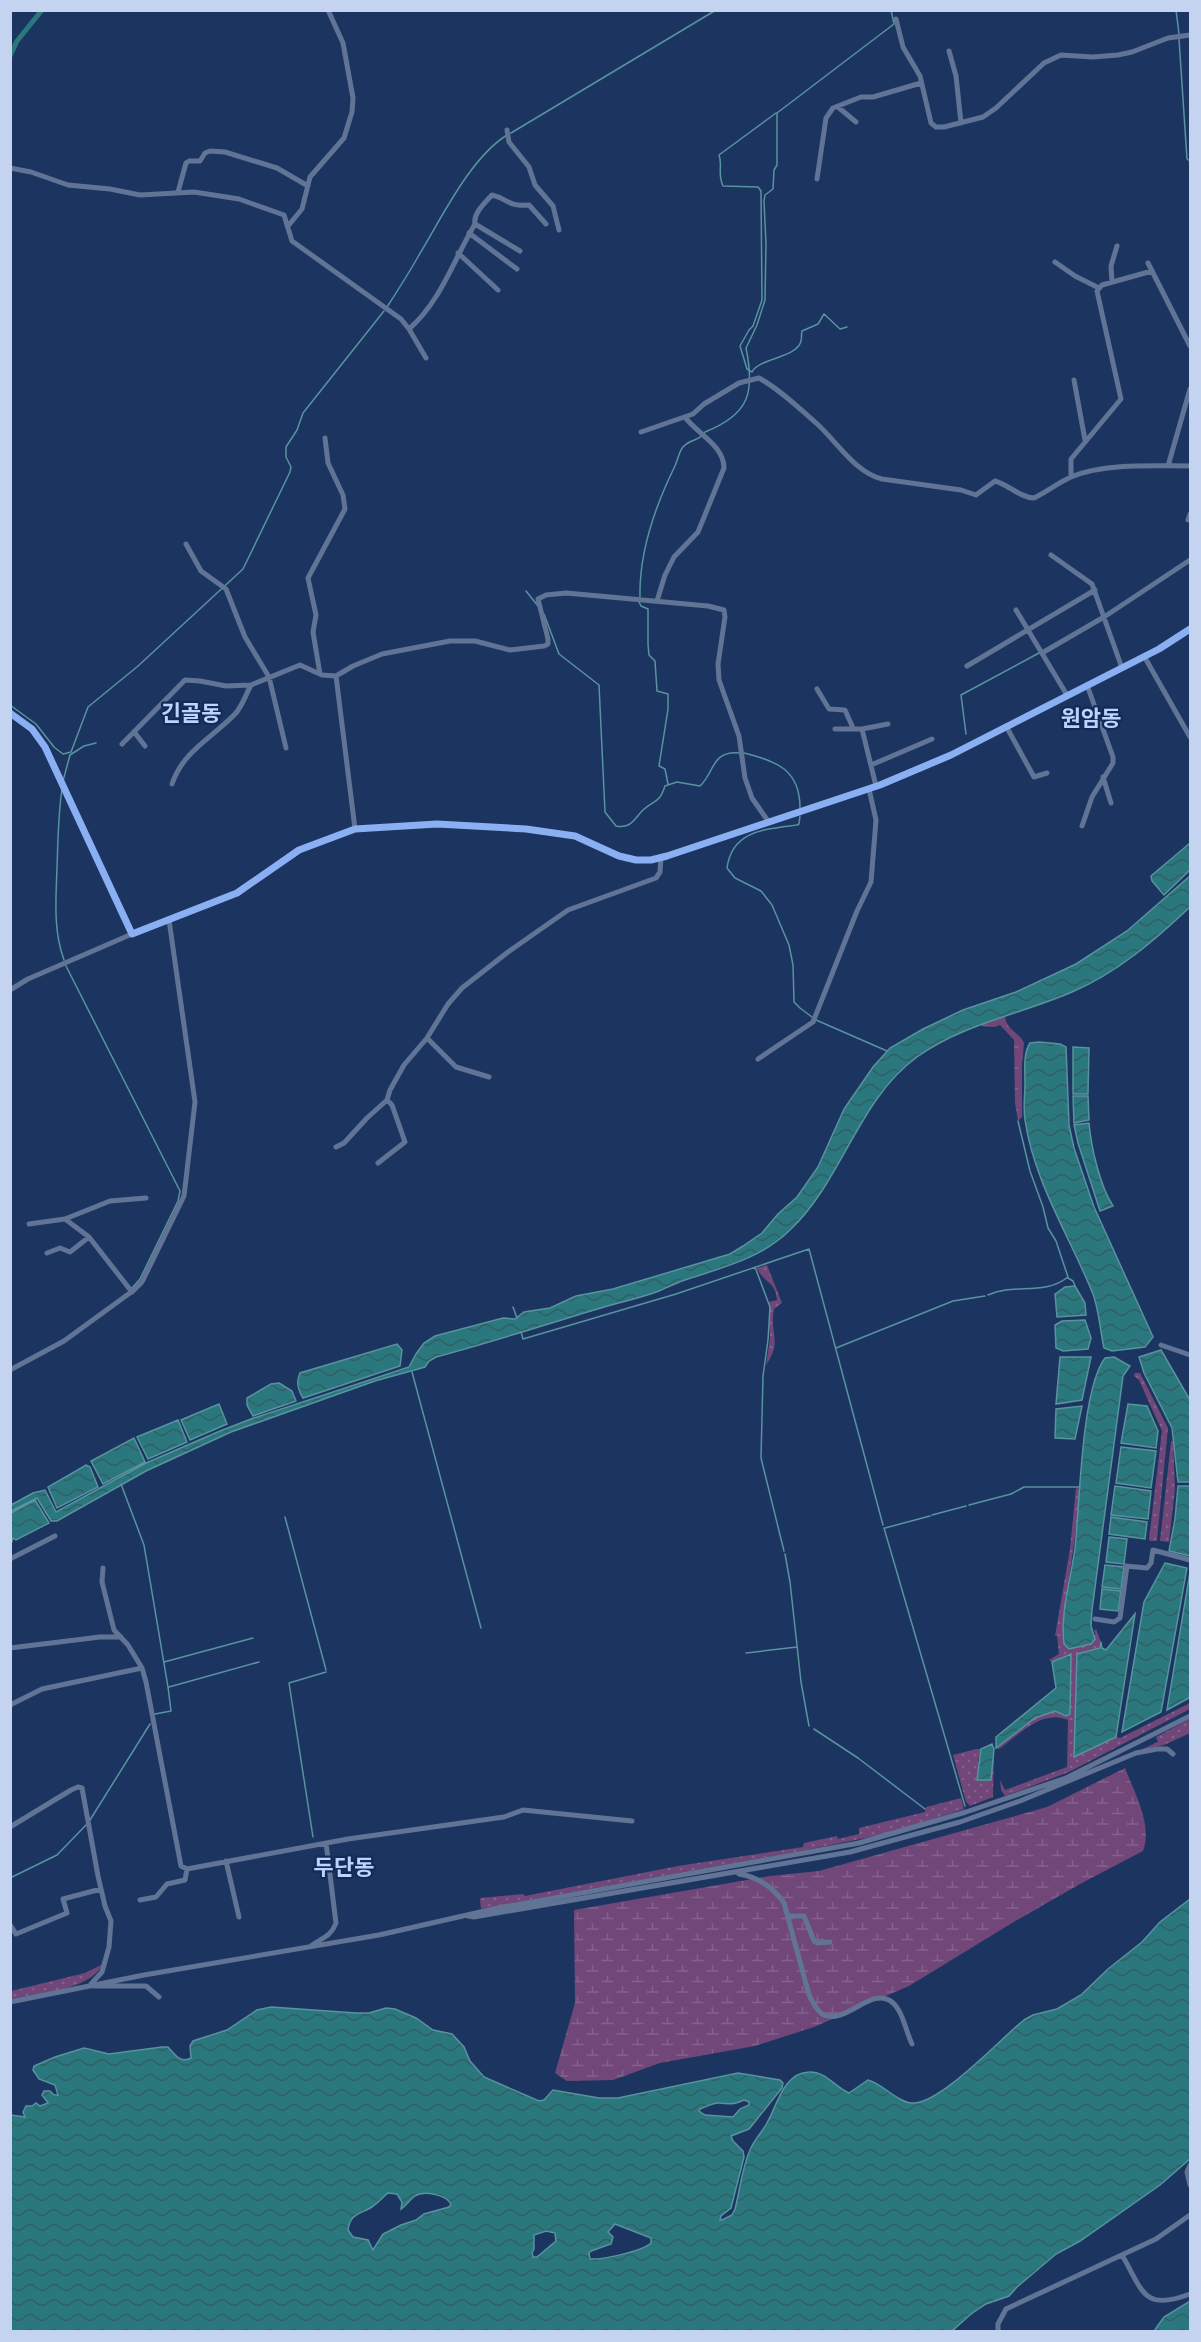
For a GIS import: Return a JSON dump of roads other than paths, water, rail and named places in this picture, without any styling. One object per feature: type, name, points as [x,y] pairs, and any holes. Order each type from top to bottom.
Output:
[{"type":"main road","points":[[10,714],[32,729],[45,747],[132,934],[237,893],[299,850],[355,829],[437,824],[526,829],[575,836],[619,856],[643,860],[661,857],[872,788],[951,755],[1144,657],[1191,629]]},
{"type":"street","points":[[288,226],[302,209],[310,177],[346,133],[354,104],[343,43],[328,10]]},
{"type":"street","points":[[896,19],[903,47],[920,76],[931,123],[936,127],[983,117],[996,108],[1044,63],[1061,55],[1093,57],[1118,55],[1168,38],[1191,35]]},
{"type":"street","points":[[949,51],[956,76],[960,123]]},
{"type":"street","points":[[817,179],[826,118],[833,108],[861,98],[873,97],[921,83]]},
{"type":"street","points":[[838,107],[856,122]]},
{"type":"street","points":[[507,130],[509,142],[529,167],[535,184],[553,206],[559,230]]},
{"type":"street","points":[[178,192],[186,163],[200,161],[205,153],[210,151],[225,152],[277,168],[308,186]]},
{"type":"street","points":[[10,168],[31,172],[68,185],[111,189],[140,195],[178,192],[222,196],[284,215],[292,241],[401,319],[410,329],[426,358]]},
{"type":"street","points":[[410,329],[436,299],[475,224],[475,215],[492,195],[512,205],[532,206],[546,224]]},
{"type":"street","points":[[475,224],[520,251]]},
{"type":"street","points":[[469,233],[517,269]]},
{"type":"street","points":[[1112,282],[1111,266],[1117,246]]},
{"type":"street","points":[[458,253],[498,290]]},
{"type":"street","points":[[1056,262],[1075,276],[1099,288]]},
{"type":"street","points":[[1149,263],[1191,346]]},
{"type":"street","points":[[1071,477],[1071,459],[1121,399],[1098,296],[1099,288],[1102,285],[1152,271]]},
{"type":"street","points":[[641,432],[693,414],[704,404],[739,383],[759,378],[815,422],[843,452],[876,477],[961,490],[976,495],[994,481],[1003,483],[1022,496],[1034,498],[1071,477],[1102,470],[1191,466]]},
{"type":"street","points":[[1074,380],[1085,440]]},
{"type":"street","points":[[1168,466],[1191,389]]},
{"type":"street","points":[[657,601],[674,556],[692,540],[706,517],[724,468],[723,459],[707,438],[685,417]]},
{"type":"street","points":[[320,674],[313,633],[316,615],[308,578],[345,509],[343,495],[328,463],[325,438]]},
{"type":"street","points":[[186,544],[201,571],[226,589],[245,637],[269,677],[286,748]]},
{"type":"street","points":[[1051,555],[1092,584],[1122,668]]},
{"type":"street","points":[[1042,653],[1104,617],[1191,560]]},
{"type":"street","points":[[967,666],[1095,590]]},
{"type":"street","points":[[122,744],[185,680],[226,686],[251,685],[300,665],[320,674],[336,676],[382,654],[450,641],[475,641],[510,650],[544,646],[548,644],[548,639],[538,599],[546,595],[566,593],[708,606],[724,610],[718,664],[719,680],[739,736],[745,778],[752,798],[768,821]]},
{"type":"street","points":[[1016,610],[1067,695]]},
{"type":"street","points":[[1144,657],[1191,737]]},
{"type":"street","points":[[336,676],[355,829]]},
{"type":"street","points":[[172,784],[188,755],[237,712],[251,685]]},
{"type":"street","points":[[1082,826],[1092,797],[1113,763],[1113,752],[1087,685]]},
{"type":"street","points":[[817,689],[829,709],[845,710],[853,728]]},
{"type":"street","points":[[835,729],[862,729],[888,724]]},
{"type":"street","points":[[1006,726],[1034,777],[1047,774]]},
{"type":"street","points":[[758,1059],[813,1022],[857,911],[871,882],[876,820],[871,765],[862,729]]},
{"type":"street","points":[[135,733],[145,746]]},
{"type":"street","points":[[871,765],[932,739]]},
{"type":"street","points":[[1103,777],[1111,802]]},
{"type":"street","points":[[336,1146],[344,1143],[387,1100],[404,1065],[427,1038],[448,1004],[462,988],[507,952],[568,910],[656,878],[660,872],[661,857]]},
{"type":"street","points":[[10,1370],[64,1341],[132,1292],[142,1282],[184,1196],[195,1102],[169,920]]},
{"type":"street","points":[[10,990],[28,979],[132,934]]},
{"type":"street","points":[[427,1038],[456,1067],[489,1077]]},
{"type":"street","points":[[378,1163],[405,1142],[392,1106],[387,1100]]},
{"type":"street","points":[[28,1224],[65,1219],[110,1201],[146,1197]]},
{"type":"street","points":[[65,1219],[89,1237],[132,1292]]},
{"type":"street","points":[[46,1253],[60,1248],[70,1252],[89,1237]]},
{"type":"street","points":[[1161,1345],[1191,1355]]},
{"type":"street","points":[[10,1559],[55,1536]]},
{"type":"street","points":[[1095,1619],[1114,1622],[1120,1618],[1126,1566],[1147,1568],[1151,1563],[1153,1551],[1191,1560]]},
{"type":"street","points":[[103,1568],[105,1594],[114,1630],[128,1645],[142,1668],[179,1860],[181,1866],[187,1869],[326,1843],[504,1816],[523,1810],[632,1821]]},
{"type":"street","points":[[10,1648],[121,1636]]},
{"type":"street","points":[[10,1705],[42,1689],[142,1668]]},
{"type":"street","points":[[10,2002],[90,1985],[410,1929],[498,1908],[839,1847],[893,1835],[1066,1778],[1191,1716]]},
{"type":"street","points":[[463,1916],[474,1917],[821,1858],[960,1822],[1020,1801],[1136,1753],[1167,1749],[1173,1754]]},
{"type":"street","points":[[10,1827],[71,1790],[82,1788],[101,1889],[111,1921],[102,1972],[90,1985]]},
{"type":"street","points":[[309,1947],[327,1937],[334,1930],[336,1923],[326,1843]]},
{"type":"street","points":[[226,1861],[239,1917]]},
{"type":"street","points":[[140,1900],[156,1897],[167,1884],[184,1880],[187,1869]]},
{"type":"street","points":[[732,1873],[760,1880],[777,1893],[784,1903],[809,1995],[822,2014],[835,2016],[877,1999],[886,2000],[893,2003],[899,2012],[912,2044]]},
{"type":"street","points":[[10,1924],[16,1934],[42,1925],[67,1913],[63,1899],[101,1889]]},
{"type":"street","points":[[788,1916],[804,1916],[814,1941],[817,1943],[830,1942]]},
{"type":"street","points":[[90,1985],[146,1986],[159,1997]]},
{"type":"street","points":[[1191,2165],[1187,2172],[1191,2185]]},
{"type":"street","points":[[998,2331],[1000,2318],[1006,2309],[1156,2239],[1191,2215]]},
{"type":"street","points":[[1122,2255],[1147,2297],[1157,2301],[1168,2301],[1191,2294]]},
{"type":"water","points":[[1190,843],[1190,870],[1164,895],[1152,881],[1151,876]]},
{"type":"water","points":[[1190,876],[1190,907],[1120,965],[1072,992],[953,1036],[917,1057],[880,1095],[809,1209],[791,1229],[767,1248],[727,1266],[651,1294],[436,1357],[425,1367],[375,1381],[231,1432],[146,1471],[57,1521],[51,1521],[37,1498],[11,1511],[11,1505],[33,1493],[45,1490],[56,1512],[146,1463],[220,1431],[409,1367],[424,1343],[435,1336],[503,1318],[515,1319],[524,1312],[550,1308],[576,1296],[613,1289],[730,1254],[762,1233],[797,1197],[818,1167],[844,1109],[873,1067],[890,1048],[963,1010],[1016,992],[1076,964],[1127,931]]},
{"type":"water","points":[[1030,1043],[1060,1044],[1066,1047],[1069,1125],[1074,1148],[1094,1207],[1153,1337],[1145,1347],[1112,1351],[1104,1348],[1093,1294],[1036,1165],[1024,1115],[1025,1068],[1026,1052]]},
{"type":"water","points":[[1073,1047],[1089,1048],[1088,1094],[1073,1094]]},
{"type":"water","points":[[1073,1096],[1088,1096],[1089,1120],[1074,1123]]},
{"type":"water","points":[[1089,1123],[1097,1166],[1113,1206],[1100,1211],[1074,1125]]},
{"type":"water","points":[[1075,1286],[1085,1303],[1086,1315],[1057,1317],[1055,1294],[1065,1287]]},
{"type":"water","points":[[1085,1320],[1091,1338],[1088,1349],[1063,1351],[1056,1348],[1055,1325],[1062,1321]]},
{"type":"water","points":[[397,1344],[402,1350],[400,1366],[303,1398],[301,1395],[298,1382],[300,1373]]},
{"type":"water","points":[[1161,1350],[1190,1400],[1190,1482],[1178,1482],[1172,1428],[1144,1373],[1139,1357]]},
{"type":"water","points":[[1060,1357],[1091,1357],[1082,1400],[1056,1404]]},
{"type":"water","points":[[1114,1357],[1130,1366],[1123,1376],[1092,1610],[1091,1626],[1095,1639],[1091,1644],[1069,1649],[1064,1644],[1063,1620],[1075,1548],[1086,1421],[1097,1374],[1105,1358]]},
{"type":"water","points":[[279,1383],[292,1391],[296,1401],[253,1416],[247,1405],[247,1398],[271,1384]]},
{"type":"water","points":[[219,1404],[227,1424],[190,1440],[181,1420]]},
{"type":"water","points":[[1128,1404],[1147,1406],[1158,1431],[1156,1448],[1121,1443]]},
{"type":"water","points":[[1082,1406],[1075,1439],[1055,1438],[1056,1409]]},
{"type":"water","points":[[178,1420],[187,1442],[148,1459],[137,1437]]},
{"type":"water","points":[[134,1438],[145,1462],[103,1484],[91,1461]]},
{"type":"water","points":[[1121,1447],[1156,1451],[1151,1488],[1116,1483]]},
{"type":"water","points":[[86,1465],[90,1467],[98,1487],[57,1508],[48,1487]]},
{"type":"water","points":[[1115,1486],[1151,1491],[1148,1519],[1111,1515]]},
{"type":"water","points":[[1178,1486],[1190,1486],[1190,1556],[1169,1551]]},
{"type":"water","points":[[35,1500],[49,1523],[16,1540],[13,1538],[11,1544],[11,1513]]},
{"type":"water","points":[[1111,1517],[1147,1522],[1145,1539],[1109,1534]]},
{"type":"water","points":[[1109,1537],[1127,1539],[1124,1564],[1106,1562]]},
{"type":"water","points":[[1165,1563],[1187,1568],[1161,1712],[1122,1732],[1144,1602]]},
{"type":"water","points":[[1105,1565],[1124,1567],[1121,1589],[1102,1587]]},
{"type":"water","points":[[1190,1572],[1189,1698],[1167,1710]]},
{"type":"water","points":[[1102,1589],[1121,1591],[1118,1611],[1100,1609]]},
{"type":"water","points":[[1135,1614],[1116,1737],[1074,1757],[1077,1654],[1100,1648],[1101,1642],[1102,1648],[1106,1650]]},
{"type":"water","points":[[1071,1654],[1070,1714],[1066,1716],[1055,1711],[1035,1718],[996,1748],[996,1737],[1056,1688],[1052,1662]]},
{"type":"water","points":[[992,1744],[994,1749],[991,1780],[977,1780],[981,1749]]},
{"type":"water","points":[[1190,1899],[1190,2159],[1160,2185],[1080,2241],[1056,2254],[1009,2296],[986,2304],[952,2331],[11,2331],[11,2115],[25,2117],[23,2112],[26,2106],[36,2103],[40,2106],[48,2103],[42,2095],[44,2091],[58,2095],[55,2085],[39,2079],[33,2070],[34,2066],[55,2057],[84,2048],[109,2054],[168,2047],[178,2057],[187,2060],[191,2058],[190,2046],[193,2041],[227,2030],[257,2010],[271,2007],[369,2013],[386,2008],[395,2009],[416,2018],[433,2030],[452,2034],[464,2047],[470,2061],[484,2077],[539,2101],[544,2100],[553,2090],[599,2098],[618,2098],[738,2073],[780,2080],[783,2083],[782,2088],[749,2129],[731,2136],[743,2151],[744,2157],[731,2208],[721,2216],[720,2220],[722,2220],[732,2215],[735,2209],[750,2150],[767,2123],[782,2092],[793,2078],[800,2074],[815,2072],[849,2093],[868,2080],[907,2102],[924,2101],[954,2082],[1024,2020],[1033,2015],[1057,2009],[1081,1995],[1108,1969],[1142,1942],[1160,1922]],"holes":[[[744,2100],[749,2102],[749,2105],[740,2109],[733,2117],[705,2115],[699,2111],[715,2103],[732,2104]],[[388,2193],[397,2194],[402,2202],[401,2209],[415,2196],[424,2193],[445,2198],[451,2204],[449,2207],[424,2214],[416,2220],[383,2234],[373,2250],[368,2240],[353,2237],[348,2230],[354,2217],[372,2207]],[[615,2224],[651,2238],[651,2243],[622,2254],[590,2259],[591,2251],[611,2244],[613,2237],[608,2232]],[[546,2231],[555,2233],[556,2241],[537,2257],[533,2257],[534,2235]]]},
{"type":"water","points":[[1190,2301],[1190,2331],[1154,2331],[1164,2317]]},
{"type":"waterway","points":[[10,56],[17,41],[42,10]]},
{"type":"waterway","points":[[511,133],[716,10]]},
{"type":"waterway","points":[[640,597],[645,547],[661,498],[681,449],[732,417],[746,400],[750,377],[746,348],[765,300],[764,201],[765,195],[773,189],[774,170],[777,165],[777,113],[894,24],[891,10]]},
{"type":"waterway","points":[[1176,10],[1179,34]]},
{"type":"waterway","points":[[1179,39],[1187,159],[1190,161]]},
{"type":"waterway","points":[[776,113],[719,155],[720,177],[723,186],[758,187],[761,191],[762,300],[753,326],[740,346],[747,369],[752,372],[756,367],[793,351],[801,341],[802,331],[818,324],[824,314],[840,329],[847,327]]},
{"type":"waterway","points":[[387,307],[457,190],[481,158],[507,135]]},
{"type":"waterway","points":[[10,705],[36,724],[54,747],[63,754],[71,752],[88,707],[138,666],[243,569],[290,472],[286,447],[297,430],[303,413],[384,311]]},
{"type":"waterway","points":[[526,591],[538,606]]},
{"type":"waterway","points":[[639,602],[641,606],[648,609],[649,655],[655,661],[657,691],[668,694],[668,709],[659,766],[665,769],[668,784]]},
{"type":"waterway","points":[[544,614],[559,654],[599,685],[605,812],[616,826],[621,827],[632,822],[643,810],[659,799],[665,786],[677,782],[700,786],[718,759],[723,755],[739,753]]},
{"type":"waterway","points":[[966,734],[961,695],[1039,653]]},
{"type":"waterway","points":[[63,781],[70,755],[84,746],[96,743]]},
{"type":"waterway","points":[[744,753],[767,760],[784,769],[796,784],[800,808]]},
{"type":"waterway","points":[[62,789],[58,828],[56,914],[60,949],[64,960]]},
{"type":"waterway","points":[[800,816],[797,825],[763,830],[743,839],[730,855],[727,868],[735,878],[761,891],[772,905],[789,945],[793,965],[794,1002],[812,1017]]},
{"type":"waterway","points":[[65,964],[180,1191],[178,1201],[140,1279],[132,1288]]},
{"type":"waterway","points":[[816,1020],[887,1051]]},
{"type":"waterway","points":[[988,1295],[1008,1290],[1049,1286],[1068,1277],[1056,1241],[1048,1228],[1030,1171],[1018,1121]]},
{"type":"waterway","points":[[521,1332],[523,1339],[676,1294],[809,1249],[883,1525]]},
{"type":"waterway","points":[[755,1267],[770,1307],[763,1376],[761,1458],[784,1551]]},
{"type":"waterway","points":[[1068,1278],[1075,1286]]},
{"type":"waterway","points":[[836,1348],[953,1301],[985,1296]]},
{"type":"waterway","points":[[513,1307],[517,1318]]},
{"type":"waterway","points":[[412,1372],[481,1628]]},
{"type":"waterway","points":[[121,1484],[144,1545],[168,1687],[171,1711],[155,1714]]},
{"type":"waterway","points":[[969,1505],[1011,1494],[1024,1487],[1080,1487]]},
{"type":"waterway","points":[[932,1515],[966,1506]]},
{"type":"waterway","points":[[885,1528],[930,1516]]},
{"type":"waterway","points":[[285,1517],[326,1670]]},
{"type":"waterway","points":[[884,1528],[965,1806]]},
{"type":"waterway","points":[[785,1554],[801,1682],[809,1726]]},
{"type":"waterway","points":[[164,1662],[253,1638]]},
{"type":"waterway","points":[[746,1653],[797,1647]]},
{"type":"waterway","points":[[169,1687],[259,1662]]},
{"type":"waterway","points":[[313,1837],[289,1683],[326,1672]]},
{"type":"waterway","points":[[90,1820],[150,1724]]},
{"type":"waterway","points":[[814,1729],[858,1758],[925,1809]]},
{"type":"waterway","points":[[10,1878],[57,1855],[86,1825]]},
{"type":"district","name":"긴골동","points":[[191,712]]},
{"type":"district","name":"원암동","points":[[1091,717]]},
{"type":"district","name":"두단동","points":[[344,1866]]}]
